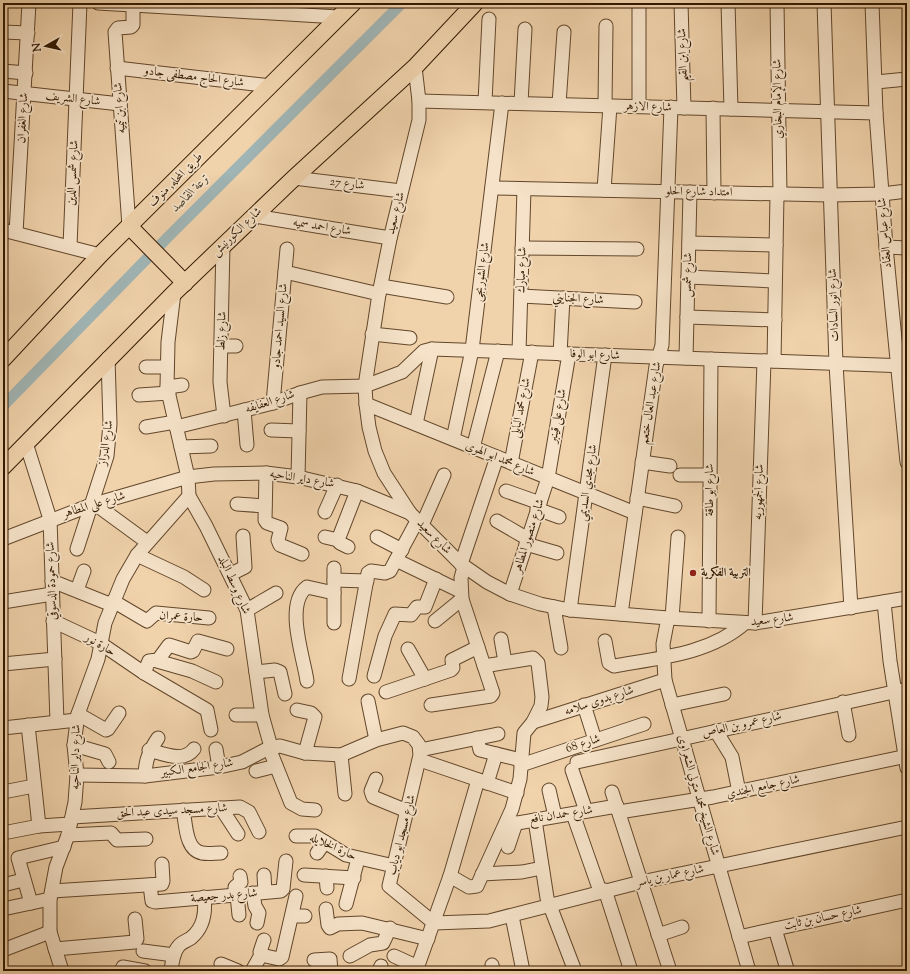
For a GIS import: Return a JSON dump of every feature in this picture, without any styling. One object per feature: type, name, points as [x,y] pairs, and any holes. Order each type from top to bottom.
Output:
[{"type":"main road","name":"طريق المحله, منوف","points":[[3,359],[100,255],[133,230],[353,3]]},
{"type":"main road","name":"شارع الكورنيش","points":[[3,467],[108,358],[179,288],[294,178],[415,66],[475,3]]},
{"type":"main road","points":[[133,230],[173,271],[179,288]]},
{"type":"street","name":"شارع الغفران","points":[[16,233],[29,3]]},
{"type":"street","name":"شارع شمس الدين","points":[[70,246],[80,3]]},
{"type":"street","points":[[98,3],[265,8],[338,18]]},
{"type":"street","points":[[639,3],[639,106]]},
{"type":"street","name":"شارع ابن القيم","points":[[681,3],[684,108]]},
{"type":"street","points":[[728,3],[731,109]]},
{"type":"street","name":"شارع الإمام البخاري","points":[[777,3],[778,195]]},
{"type":"street","name":"شارع انور السادات","points":[[824,3],[836,364],[851,608]]},
{"type":"street","name":"شارع عباس العقاد","points":[[872,3],[876,113],[886,247],[902,366],[907,462]]},
{"type":"street","name":"شارع ابن تيميه","points":[[133,5],[134,25],[115,30],[120,104],[133,230]]},
{"type":"street","points":[[485,102],[489,19]]},
{"type":"street","points":[[604,190],[607,106],[606,26]]},
{"type":"street","points":[[521,103],[525,29]]},
{"type":"street","points":[[3,32],[28,33]]},
{"type":"street","points":[[559,104],[564,32]]},
{"type":"street","name":"شارع سعيد","points":[[415,66],[420,101],[419,120],[390,238],[380,290],[381,313],[372,334],[365,386],[369,428],[375,451],[384,473],[417,520],[463,565],[487,582],[510,594],[540,604],[570,610],[750,623],[907,598]]},
{"type":"street","name":"شارع الحاج مصطفى جادو","points":[[117,68],[271,86]]},
{"type":"street","points":[[3,71],[26,73]]},
{"type":"street","points":[[876,82],[907,79]]},
{"type":"street","name":"شارع الشريف","points":[[3,91],[120,104]]},
{"type":"street","name":"شارع الازهر","points":[[420,101],[876,113]]},
{"type":"street","name":"شارع الشوربجى","points":[[453,439],[472,350],[502,103]]},
{"type":"street","name":"شارع عبد العال ختعم","points":[[621,614],[642,462],[658,358],[662,345],[671,107]]},
{"type":"street","points":[[713,108],[714,193]]},
{"type":"street","name":"شارع 27","points":[[294,178],[401,191]]},
{"type":"street","name":"امتداد شارع الحلو","points":[[492,188],[778,195],[882,194],[907,192]]},
{"type":"street","name":"شارع مبارك","points":[[524,189],[521,296],[525,352]]},
{"type":"street","name":"شارع شمس","points":[[686,358],[690,192]]},
{"type":"street","name":"شارع الجمهوريه","points":[[750,623],[769,361],[775,320],[778,195]]},
{"type":"street","name":"شارع احمد سميه","points":[[254,216],[390,238]]},
{"type":"street","points":[[3,230],[70,246],[100,255]]},
{"type":"street","points":[[689,243],[776,245]]},
{"type":"street","name":"شارع زلط","points":[[223,246],[220,382],[224,416]]},
{"type":"street","points":[[886,247],[907,248]]},
{"type":"street","points":[[522,248],[638,249]]},
{"type":"street","name":"شارع السيد احمد جادو","points":[[273,403],[287,249]]},
{"type":"street","points":[[285,272],[380,290],[447,297]]},
{"type":"street","points":[[688,277],[775,281]]},
{"type":"street","name":"شارع وسط البلد","points":[[179,288],[167,367],[168,390],[188,477],[188,496],[231,574],[247,610],[262,715],[276,766],[291,803],[302,809],[315,810]]},
{"type":"street","name":"شارع الجنايني","points":[[521,296],[635,302]]},
{"type":"street","name":"شارع على قينبر","points":[[548,478],[564,354],[563,298]]},
{"type":"street","points":[[687,317],[775,320]]},
{"type":"street","points":[[372,334],[410,338]]},
{"type":"street","points":[[221,346],[236,346]]},
{"type":"street","points":[[365,386],[402,372],[424,351],[432,349],[416,424]]},
{"type":"street","name":"شارع ابو الوفا","points":[[432,349],[902,366]]},
{"type":"street","points":[[474,448],[498,351]]},
{"type":"street","name":"شارع محمد البابلى","points":[[511,463],[525,352]]},
{"type":"street","name":"شارع مجدي السديمي","points":[[570,610],[605,355]]},
{"type":"street","name":"شارع الدراز","points":[[77,548],[93,504],[109,440],[110,408],[108,358]]},
{"type":"street","name":"شارع ابو طاقة","points":[[709,621],[711,359]]},
{"type":"street","points":[[146,367],[167,367]]},
{"type":"street","points":[[139,395],[168,390],[182,385]]},
{"type":"street","name":"شارع العفايفه","points":[[146,427],[176,425],[224,416],[273,403],[300,392],[322,387],[343,385],[365,386]]},
{"type":"street","points":[[298,477],[300,392]]},
{"type":"street","name":"شارع محمد ابو الهوى","points":[[366,404],[635,514]]},
{"type":"street","points":[[244,410],[247,445]]},
{"type":"street","points":[[271,430],[299,431]]},
{"type":"street","name":"شارع حمودة الدسوقي","points":[[26,443],[50,519],[57,722]]},
{"type":"street","points":[[181,447],[211,446]]},
{"type":"street","points":[[431,705],[491,696],[493,693],[461,595],[461,578],[463,565],[497,457]]},
{"type":"street","points":[[642,462],[670,466]]},
{"type":"street","points":[[266,473],[266,522],[281,528],[278,544],[302,554]]},
{"type":"street","name":"شارع داير الناحيه","points":[[188,477],[214,474],[266,473],[298,477],[337,485],[357,491],[417,520]]},
{"type":"street","points":[[349,679],[349,649],[370,571],[388,573],[390,571],[417,520],[444,475]]},
{"type":"street","points":[[680,475],[710,475]]},
{"type":"street","name":"شارع على المطاهر","points":[[3,539],[50,519],[93,504],[188,477]]},
{"type":"street","name":"شارع منصور المطاهر","points":[[510,594],[548,478]]},
{"type":"street","points":[[325,512],[337,485]]},
{"type":"street","points":[[337,541],[357,491]]},
{"type":"street","points":[[506,492],[559,517]]},
{"type":"street","name":"شارع داير الناحيه","points":[[62,971],[50,932],[51,895],[56,867],[68,831],[77,775],[74,745],[78,717],[98,659],[100,643],[112,603],[137,554],[188,496]]},
{"type":"street","points":[[637,498],[675,506]]},
{"type":"street","points":[[93,504],[147,542]]},
{"type":"street","points":[[237,504],[265,506]]},
{"type":"street","points":[[497,521],[527,542],[557,553]]},
{"type":"street","points":[[231,574],[245,567],[242,536]]},
{"type":"street","points":[[377,537],[399,555],[461,595]]},
{"type":"street","name":"شارع الشيخ محمد متولي الشعراوى","points":[[678,537],[670,618],[663,657],[665,680],[749,971]]},
{"type":"street","points":[[137,554],[184,577],[204,590]]},
{"type":"street","points":[[77,590],[84,571]]},
{"type":"street","points":[[334,623],[334,574],[367,581]]},
{"type":"street","points":[[374,676],[385,636],[396,614],[411,614],[417,608],[425,607],[436,579]]},
{"type":"street","points":[[307,680],[295,628],[299,602],[307,587],[334,593]]},
{"type":"street","points":[[3,602],[52,588],[77,590],[112,603]]},
{"type":"street","points":[[247,610],[276,593]]},
{"type":"street","points":[[435,621],[461,595]]},
{"type":"street","points":[[884,602],[901,691],[906,760]]},
{"type":"street","name":"حارة عمران","points":[[112,603],[148,621],[156,613],[209,618]]},
{"type":"street","points":[[554,607],[561,648]]},
{"type":"street","name":"حارة نور","points":[[53,621],[100,643],[144,673],[207,710],[211,730]]},
{"type":"street","points":[[605,641],[608,660],[611,665],[663,657],[712,645],[724,640],[750,623]]},
{"type":"street","points":[[501,639],[505,662]]},
{"type":"street","points":[[157,661],[169,644],[191,652],[198,641],[227,649]]},
{"type":"street","points":[[386,692],[451,670],[453,668],[452,660],[478,647]]},
{"type":"street","points":[[408,649],[425,679]]},
{"type":"street","points":[[484,666],[533,658],[538,663],[542,697],[541,706],[533,722],[524,733],[517,793],[508,847]]},
{"type":"street","points":[[3,664],[55,659]]},
{"type":"street","points":[[144,673],[150,660],[192,671],[216,682]]},
{"type":"street","points":[[256,672],[278,670],[281,674],[285,694]]},
{"type":"street","name":"شارع بدوى سلامه","points":[[533,722],[665,680]]},
{"type":"street","name":"شارع عمرو بن العاص","points":[[586,811],[574,766],[716,730],[843,702],[901,691]]},
{"type":"street","points":[[672,705],[724,694]]},
{"type":"street","points":[[368,701],[376,740]]},
{"type":"street","points":[[843,702],[849,735]]},
{"type":"street","points":[[584,705],[595,740]]},
{"type":"street","points":[[297,710],[311,713],[315,717],[305,753]]},
{"type":"street","points":[[3,728],[57,722],[78,717],[107,730],[119,713]]},
{"type":"street","points":[[236,715],[262,715]]},
{"type":"street","name":"شارع 68","points":[[521,762],[644,724]]},
{"type":"street","points":[[28,725],[39,826]]},
{"type":"street","points":[[716,730],[732,757],[739,792]]},
{"type":"street","points":[[270,747],[280,746],[305,753],[341,755],[376,740],[403,733],[408,734],[416,741],[420,755]]},
{"type":"street","points":[[420,755],[477,738],[498,734]]},
{"type":"street","points":[[145,776],[149,750],[158,738]]},
{"type":"street","points":[[477,738],[480,750],[521,762]]},
{"type":"street","points":[[74,745],[105,754],[109,762]]},
{"type":"street","name":"شارع الجامع الكبير","points":[[77,775],[145,776],[219,767],[242,762],[270,747]]},
{"type":"street","points":[[149,750],[180,757],[191,754],[194,749]]},
{"type":"street","points":[[216,750],[219,767]]},
{"type":"street","points":[[394,956],[417,969],[482,782],[496,754]]},
{"type":"street","points":[[341,755],[345,794]]},
{"type":"street","points":[[420,755],[482,782],[517,793]]},
{"type":"street","name":"شارع مسجد ابو دياب","points":[[420,755],[390,888],[434,923]]},
{"type":"street","name":"شارع جامع الجندي","points":[[618,809],[700,799],[906,760]]},
{"type":"street","points":[[256,771],[276,766]]},
{"type":"street","points":[[376,779],[371,791],[373,797],[407,811]]},
{"type":"street","points":[[3,792],[34,786]]},
{"type":"street","points":[[549,790],[555,816]]},
{"type":"street","points":[[612,792],[670,971]]},
{"type":"street","name":"شارع مسجد سيدى عبد الحق","points":[[68,831],[184,810],[240,807],[247,809],[259,832]]},
{"type":"street","points":[[221,808],[238,834]]},
{"type":"street","name":"شارع حمدان نافع","points":[[511,824],[586,811],[618,809]]},
{"type":"street","points":[[184,810],[191,846],[196,851],[202,853],[221,853]]},
{"type":"street","points":[[573,814],[603,891],[631,971]]},
{"type":"street","points":[[535,820],[547,898],[575,971]]},
{"type":"street","points":[[450,876],[472,888],[477,886],[482,874],[511,824]]},
{"type":"street","points":[[3,833],[39,826],[68,831],[111,833],[117,840],[146,839]]},
{"type":"street","name":"شارع عمار بن ياسر","points":[[434,923],[489,921],[641,882],[907,827]]},
{"type":"street","points":[[31,903],[18,858],[68,831]]},
{"type":"street","name":"حارة الخلايله","points":[[296,836],[310,835],[325,842],[340,853],[358,859],[394,866]]},
{"type":"street","points":[[317,853],[325,842]]},
{"type":"street","points":[[346,904],[358,859]]},
{"type":"street","name":"شارع بدر جعيصة","points":[[150,885],[153,902],[281,891],[283,889],[286,861]]},
{"type":"street","points":[[3,909],[31,903],[51,895],[163,883],[162,864]]},
{"type":"street","points":[[482,874],[522,872],[542,868]]},
{"type":"street","points":[[257,923],[259,913],[255,906],[264,875]]},
{"type":"street","points":[[239,915],[235,887],[241,882],[240,876]]},
{"type":"street","points":[[304,876],[326,882],[354,878]]},
{"type":"street","points":[[3,885],[24,880]]},
{"type":"street","points":[[264,940],[260,952],[263,955],[279,959],[282,957],[296,896]]},
{"type":"street","points":[[173,970],[174,955],[180,944],[190,939],[198,930],[203,920],[205,909],[204,897]]},
{"type":"street","name":"شارع حسان بن ثابت","points":[[739,936],[907,900]]},
{"type":"street","points":[[326,909],[328,925],[330,928],[338,924],[362,923],[390,928],[428,939]]},
{"type":"street","points":[[292,916],[305,916]]},
{"type":"street","points":[[512,916],[522,971]]},
{"type":"street","points":[[55,949],[136,942],[135,919]]},
{"type":"street","points":[[658,935],[682,927]]},
{"type":"street","points":[[350,956],[370,945],[383,943],[390,928]]},
{"type":"street","points":[[775,929],[787,969]]},
{"type":"street","points":[[3,950],[50,932]]},
{"type":"street","points":[[143,951],[174,955]]},
{"type":"street","points":[[252,971],[260,956],[263,955]]},
{"type":"street","points":[[314,960],[330,960],[331,971]]},
{"type":"street","points":[[220,964],[238,971]]},
{"type":"street","points":[[121,971],[123,967],[145,971]]},
{"type":"waterway","name":"ترعة القاصد","points":[[3,406],[168,237],[402,3]]},
{"type":"place","name":"التربية الفكرية","points":[[693,573]]}]
